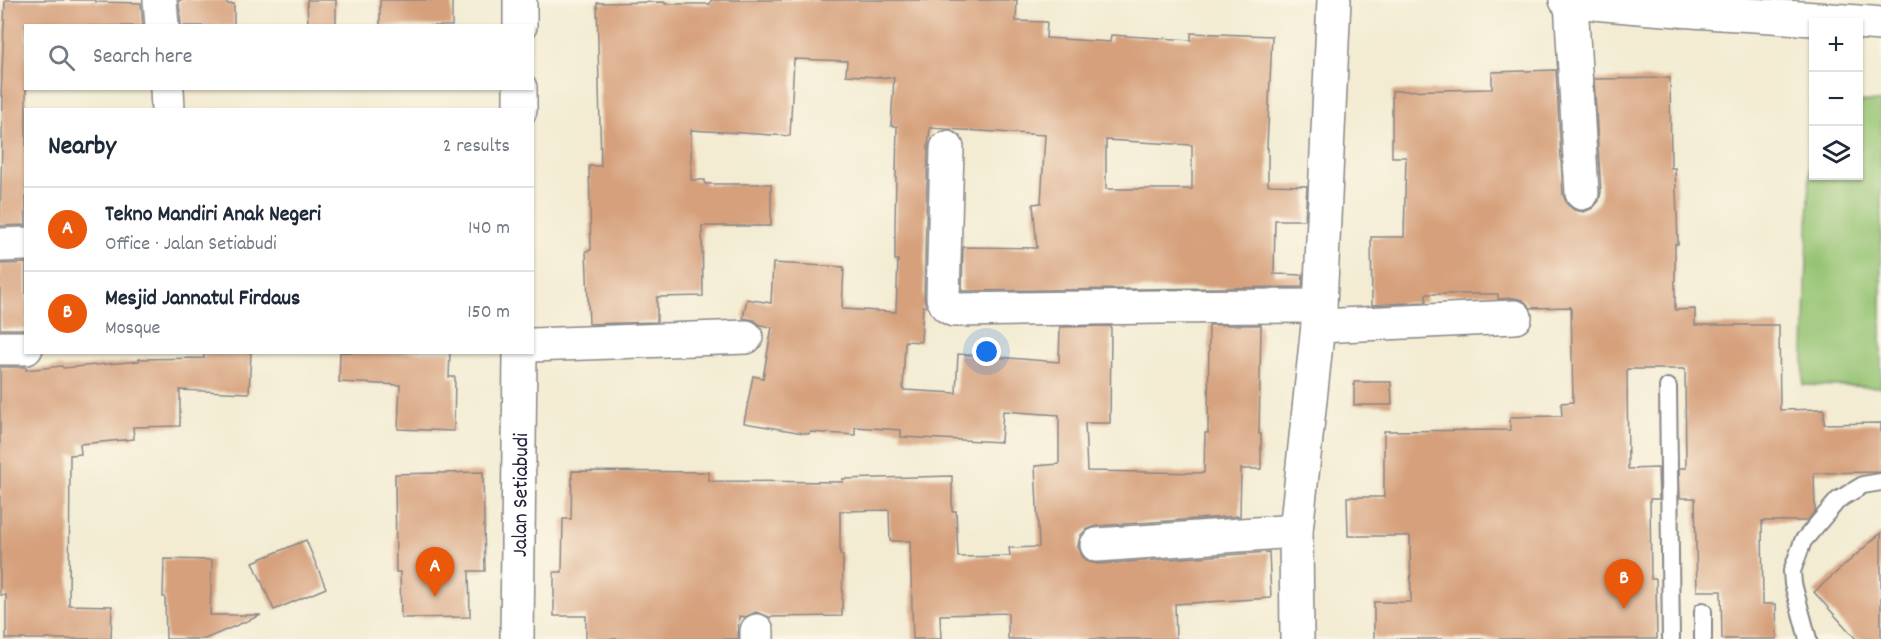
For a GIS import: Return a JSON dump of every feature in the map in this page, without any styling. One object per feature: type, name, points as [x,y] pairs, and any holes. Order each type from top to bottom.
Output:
[{"type":"street","points":[[160,0],[162,24]]},
{"type":"street","points":[[520,0],[520,24]]},
{"type":"street","points":[[1297,639],[1296,531],[1319,316],[1334,0]]},
{"type":"street","points":[[1566,0],[1687,12],[1881,24]]},
{"type":"street","points":[[1571,1],[1582,193]]},
{"type":"street","points":[[167,90],[168,108]]},
{"type":"street","points":[[520,90],[520,108]]},
{"type":"street","points":[[947,148],[943,298],[947,306],[954,310],[1089,309],[1145,306],[1319,316],[1515,317]]},
{"type":"street","points":[[0,245],[24,244]]},
{"type":"street","points":[[534,345],[746,337]]},
{"type":"street","points":[[0,348],[24,348]]},
{"type":"street","name":"Jalan Setiabudi","points":[[518,639],[520,354]]},
{"type":"street","points":[[1097,544],[1296,531]]},
{"type":"lane","points":[[1668,387],[1671,639]]},
{"type":"lane","points":[[1808,639],[1793,584],[1792,572],[1803,541],[1838,500],[1863,485],[1881,482]]},
{"type":"lane","points":[[1703,611],[1703,639]]},
{"type":"green space","points":[[1863,102],[1881,102],[1881,387],[1803,385],[1809,180],[1863,180]]},
{"type":"building","points":[[5,0],[96,0],[96,2],[141,3],[143,24],[24,24],[26,108],[24,108],[24,225],[0,226],[3,96],[1,96]]},
{"type":"building","points":[[179,0],[227,0],[227,4],[234,4],[234,24],[181,24]]},
{"type":"building","points":[[307,0],[336,0],[336,24],[308,24]]},
{"type":"building","points":[[380,0],[452,0],[452,24],[380,24]]},
{"type":"building","points":[[711,0],[1017,0],[1016,21],[1047,22],[1046,38],[1110,42],[1111,35],[1191,40],[1191,33],[1272,36],[1267,148],[1268,185],[1307,186],[1305,220],[1275,220],[1274,274],[1303,275],[1302,287],[962,291],[963,247],[1037,248],[1033,204],[1041,203],[1045,135],[930,128],[924,297],[926,307],[923,306],[921,342],[905,341],[903,390],[956,393],[958,354],[1059,362],[1060,327],[1111,326],[1110,423],[1085,423],[1087,471],[1204,473],[1205,433],[1208,433],[1209,325],[1261,325],[1259,434],[1261,434],[1261,469],[1241,469],[1240,516],[1096,526],[1086,530],[1080,536],[1078,546],[1082,556],[1089,562],[1098,564],[1269,552],[1271,598],[1175,604],[1176,639],[1008,639],[1008,613],[940,615],[941,639],[913,639],[910,541],[890,541],[889,510],[840,511],[840,555],[843,555],[842,616],[769,617],[756,612],[746,617],[739,616],[738,639],[586,639],[586,616],[554,616],[554,572],[562,572],[563,519],[571,519],[572,471],[709,472],[709,481],[843,482],[842,479],[952,476],[952,511],[956,511],[958,557],[1010,556],[1009,548],[1039,547],[1035,466],[1059,464],[1059,415],[1003,411],[1001,442],[901,437],[901,430],[855,427],[855,435],[810,432],[809,434],[744,423],[753,376],[763,378],[772,327],[743,318],[747,299],[771,303],[773,263],[844,267],[842,309],[896,312],[897,126],[891,126],[894,78],[846,75],[847,61],[794,59],[790,136],[691,130],[691,180],[705,180],[705,184],[771,184],[771,226],[702,226],[703,296],[657,297],[657,322],[589,324],[586,251],[591,250],[589,166],[601,166],[597,3],[710,4]],"holes":[[[1106,140],[1192,145],[1192,189],[1106,189]]]},
{"type":"building","points":[[1556,70],[1563,194],[1567,204],[1574,210],[1584,212],[1593,208],[1599,201],[1601,192],[1594,79],[1670,78],[1671,168],[1675,168],[1678,244],[1675,244],[1675,310],[1695,309],[1695,325],[1779,325],[1780,410],[1824,409],[1824,424],[1881,423],[1881,472],[1814,473],[1815,511],[1807,521],[1762,521],[1763,604],[1776,604],[1777,639],[1722,639],[1721,591],[1697,591],[1695,498],[1680,498],[1679,468],[1686,468],[1685,369],[1627,369],[1628,469],[1658,468],[1659,499],[1650,499],[1651,579],[1656,579],[1657,639],[1374,639],[1374,602],[1411,602],[1410,536],[1348,536],[1347,497],[1384,497],[1384,431],[1510,430],[1510,417],[1562,416],[1561,403],[1573,402],[1571,307],[1531,308],[1523,300],[1498,299],[1498,294],[1426,294],[1426,302],[1372,305],[1371,237],[1404,237],[1406,157],[1392,157],[1392,91],[1492,89],[1492,72]]},
{"type":"building","points":[[24,263],[24,329],[0,329],[0,264]]},
{"type":"building","points":[[204,354],[251,354],[249,393],[180,390],[180,426],[133,427],[134,439],[80,444],[81,454],[70,455],[69,605],[112,606],[111,639],[6,639],[6,595],[0,595],[0,367],[26,367],[26,370],[139,361],[139,359],[204,358]]},
{"type":"building","points":[[340,354],[450,354],[449,377],[455,377],[454,431],[398,429],[400,385],[339,382]]},
{"type":"building","points":[[1354,382],[1391,382],[1392,405],[1354,405]]},
{"type":"building","points":[[483,472],[485,571],[469,571],[470,617],[401,618],[400,572],[396,572],[395,474]]},
{"type":"building","points":[[1881,533],[1881,639],[1856,639],[1814,592]]},
{"type":"building","points":[[306,540],[326,588],[274,610],[253,562]]},
{"type":"building","points":[[164,559],[212,560],[210,615],[261,615],[205,639],[166,639],[165,597],[163,597]]},
{"type":"place","name":"Tekno Mandiri Anak Negeri","points":[[435,597]]},
{"type":"place","name":"Mesjid Jannatul Firdaus","points":[[1624,609]]}]
